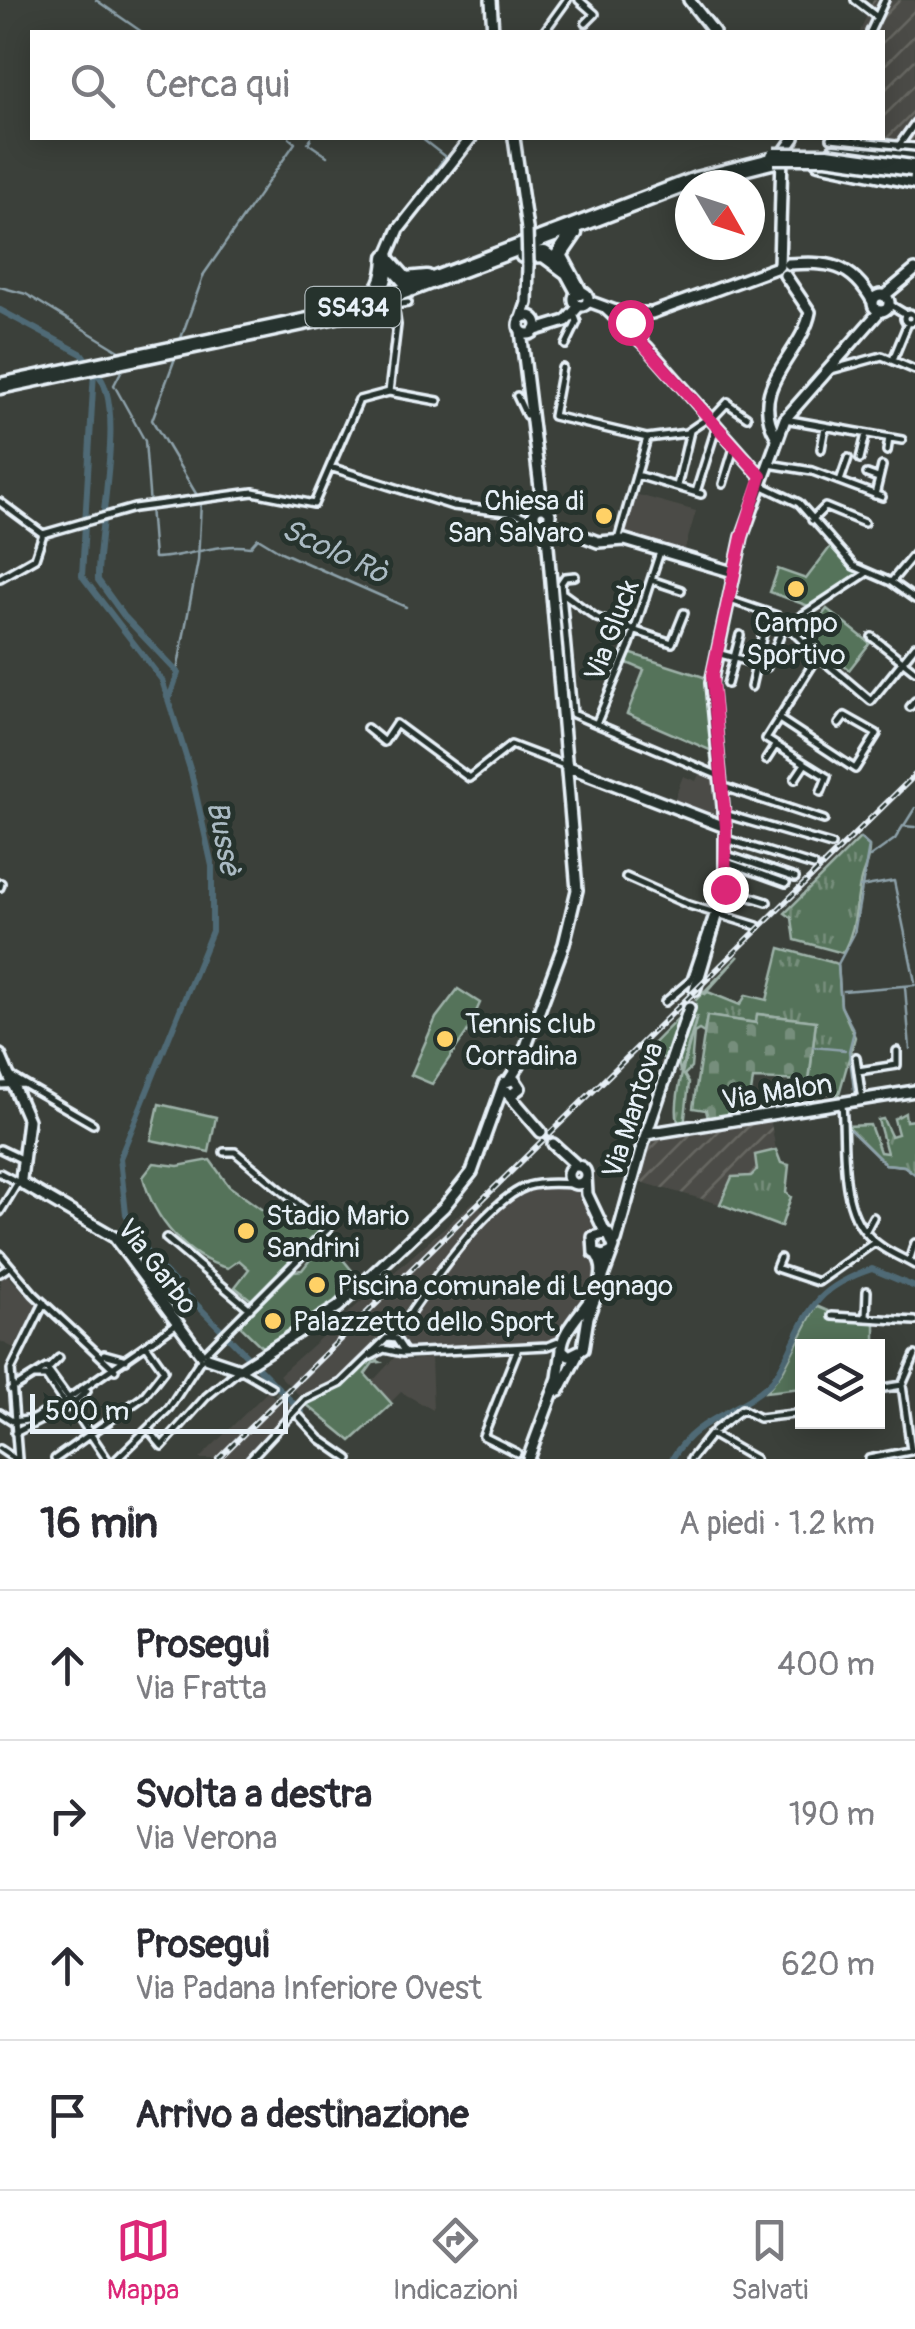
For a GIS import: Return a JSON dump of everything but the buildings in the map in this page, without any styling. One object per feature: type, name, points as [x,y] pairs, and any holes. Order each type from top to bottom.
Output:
[{"type":"highway","points":[[804,154],[905,155]]},
{"type":"highway","name":"SS434","points":[[195,345],[318,316],[465,268],[692,177],[804,154],[915,174]]},
{"type":"highway","name":"SS434","points":[[0,384],[319,321],[696,180],[774,158],[915,174]]},
{"type":"highway","points":[[819,161],[899,177],[915,174]]},
{"type":"highway","points":[[580,303],[559,256],[563,244],[592,222]]},
{"type":"highway","points":[[387,257],[394,274],[410,282],[532,254],[551,257],[568,271]]},
{"type":"highway","points":[[318,316],[374,296],[384,284],[387,257]]},
{"type":"street","points":[[491,0],[492,30]]},
{"type":"street","points":[[545,30],[567,0]]},
{"type":"street","points":[[579,0],[595,14],[586,23]]},
{"type":"street","points":[[689,0],[712,30]]},
{"type":"street","points":[[854,0],[877,18]]},
{"type":"street","points":[[871,30],[886,0]]},
{"type":"street","points":[[905,155],[915,123]]},
{"type":"street","points":[[387,257],[399,229],[468,140]]},
{"type":"street","points":[[514,140],[526,229],[527,302],[532,323],[526,347]]},
{"type":"street","points":[[776,436],[769,415],[770,387],[810,312],[778,253],[782,155],[793,140]]},
{"type":"street","points":[[840,140],[905,155]]},
{"type":"street","points":[[905,155],[915,147]]},
{"type":"street","points":[[629,322],[816,260],[833,264],[906,318],[893,358]]},
{"type":"street","points":[[665,1002],[691,980],[725,886],[726,827],[711,682],[734,572],[760,480],[785,419],[912,273]]},
{"type":"street","points":[[580,303],[605,308],[629,322],[760,480],[798,502],[847,560],[915,599]]},
{"type":"street","points":[[149,1430],[162,1446],[244,1366],[338,1306],[444,1207],[472,1172],[498,1102],[511,1089],[575,908],[578,873],[526,347],[521,331],[532,323],[561,323],[580,303]]},
{"type":"street","points":[[566,345],[578,322],[580,303]]},
{"type":"street","points":[[389,392],[398,325],[394,306],[408,304]]},
{"type":"street","points":[[825,370],[872,357],[893,358],[915,370]]},
{"type":"street","points":[[562,368],[553,416],[648,438],[690,431],[712,422]]},
{"type":"street","points":[[42,534],[150,506],[259,492],[309,506],[318,499],[359,400],[389,392],[438,401]]},
{"type":"street","points":[[516,396],[526,415]]},
{"type":"street","points":[[636,474],[698,493],[712,422],[728,402],[747,417]]},
{"type":"street","points":[[512,405],[522,408]]},
{"type":"street","points":[[785,419],[902,440]]},
{"type":"street","points":[[821,449],[826,427]]},
{"type":"street","points":[[677,486],[690,431]]},
{"type":"street","points":[[860,459],[866,434]]},
{"type":"street","points":[[618,540],[648,438]]},
{"type":"street","points":[[886,451],[889,438]]},
{"type":"street","points":[[723,484],[734,448]]},
{"type":"street","points":[[840,481],[848,458]]},
{"type":"street","points":[[766,463],[840,481],[878,496],[882,466]]},
{"type":"street","points":[[330,467],[453,506],[544,519],[598,542],[618,540],[734,572]]},
{"type":"street","points":[[867,474],[878,478]]},
{"type":"street","points":[[0,502],[42,534]]},
{"type":"street","points":[[812,520],[825,507],[864,523]]},
{"type":"street","points":[[0,578],[35,558],[42,534]]},
{"type":"street","name":"Via Gluck","points":[[597,722],[635,630],[660,551]]},
{"type":"street","points":[[890,582],[915,553]]},
{"type":"street","points":[[771,658],[778,634],[788,625],[824,605],[866,573]]},
{"type":"street","points":[[575,576],[562,580],[573,712],[824,820]]},
{"type":"street","points":[[651,580],[681,590]]},
{"type":"street","points":[[564,594],[597,618],[674,642],[684,613]]},
{"type":"street","points":[[728,599],[777,616],[871,700],[915,646]]},
{"type":"street","points":[[751,687],[764,630]]},
{"type":"street","points":[[728,684],[740,635]]},
{"type":"street","points":[[872,637],[915,671]]},
{"type":"street","points":[[716,653],[767,667]]},
{"type":"street","points":[[818,656],[766,739],[828,779],[821,792]]},
{"type":"street","points":[[779,719],[855,769],[877,734],[844,716],[839,724]]},
{"type":"street","points":[[367,728],[384,742],[396,724],[470,778],[508,746],[726,827]]},
{"type":"street","points":[[766,760],[775,746]]},
{"type":"street","points":[[795,779],[804,764]]},
{"type":"street","points":[[724,814],[831,845]]},
{"type":"street","points":[[726,839],[814,866]]},
{"type":"street","points":[[726,859],[795,878]]},
{"type":"street","points":[[726,859],[786,882]]},
{"type":"street","points":[[626,878],[757,926]]},
{"type":"street","points":[[725,886],[767,902]]},
{"type":"street","points":[[696,990],[716,914]]},
{"type":"street","name":"Via Mantova","points":[[529,1457],[566,1372],[578,1355],[689,1008]]},
{"type":"street","points":[[858,1071],[897,1066],[897,1052]]},
{"type":"street","points":[[0,1055],[16,1081],[28,1120],[20,1182],[0,1212]]},
{"type":"street","points":[[856,1057],[862,1100]]},
{"type":"street","points":[[0,1085],[16,1081],[93,1124]]},
{"type":"street","points":[[511,1089],[519,1108],[541,1132]]},
{"type":"street","name":"Via Malon","points":[[646,1134],[915,1091]]},
{"type":"street","points":[[842,1104],[849,1194],[865,1232],[874,1242],[912,1263],[915,1243]]},
{"type":"street","points":[[553,1144],[566,1157],[573,1176],[587,1194]]},
{"type":"street","points":[[0,1149],[21,1159]]},
{"type":"street","points":[[48,1372],[98,1449],[112,1458],[149,1430],[220,1338],[328,1231],[235,1152],[224,1152]]},
{"type":"street","points":[[0,1173],[20,1182]]},
{"type":"street","points":[[251,1459],[305,1400],[341,1383],[386,1343],[448,1260],[510,1198],[531,1185],[560,1184],[573,1176],[586,1176],[587,1194],[596,1220],[613,1248],[597,1255]]},
{"type":"street","name":"Via Garbo","points":[[20,1182],[114,1237],[176,1324],[204,1356]]},
{"type":"street","points":[[865,1232],[873,1217]]},
{"type":"street","points":[[518,1348],[481,1435],[529,1457],[558,1378],[562,1347],[598,1281],[602,1267],[591,1247],[603,1233],[621,1227]]},
{"type":"street","points":[[166,1238],[250,1309]]},
{"type":"street","points":[[780,1258],[776,1268],[818,1282],[874,1242]]},
{"type":"street","points":[[0,1254],[44,1303],[116,1369]]},
{"type":"street","points":[[790,1273],[794,1262]]},
{"type":"street","points":[[0,1273],[9,1267]]},
{"type":"street","points":[[866,1291],[866,1317]]},
{"type":"street","points":[[17,1459],[11,1390],[13,1363],[44,1303]]},
{"type":"street","points":[[832,1316],[915,1321]]},
{"type":"street","points":[[15,1434],[68,1402],[176,1324]]},
{"type":"street","points":[[572,1325],[581,1326],[586,1332]]},
{"type":"street","points":[[396,1346],[399,1330]]},
{"type":"street","points":[[386,1343],[406,1353],[548,1346],[562,1347],[578,1355]]},
{"type":"street","points":[[386,1343],[396,1346]]},
{"type":"street","points":[[55,1459],[143,1397],[164,1370],[147,1346]]},
{"type":"street","points":[[869,1459],[913,1450],[902,1384],[915,1355]]},
{"type":"street","points":[[106,1356],[129,1360]]},
{"type":"street","points":[[103,1378],[106,1356]]},
{"type":"street","points":[[204,1356],[244,1366],[271,1387]]},
{"type":"street","points":[[11,1390],[48,1372],[59,1358]]},
{"type":"street","points":[[0,1364],[13,1363]]},
{"type":"street","points":[[885,1388],[902,1384]]},
{"type":"street","points":[[0,1414],[14,1422],[33,1419],[68,1402]]},
{"type":"street","points":[[714,1430],[742,1409],[760,1418],[795,1414]]},
{"type":"street","points":[[294,1414],[349,1459]]},
{"type":"street","points":[[691,1459],[711,1434],[755,1459]]},
{"type":"street","points":[[0,1449],[17,1459]]},
{"type":"shaded area","points":[[873,0],[915,0],[915,145],[871,140],[885,140],[885,30],[861,30]]},
{"type":"shaded area","points":[[635,494],[696,511],[683,555],[624,534]]},
{"type":"shaded area","points":[[702,768],[715,777],[719,822],[672,806],[683,776],[696,781]]},
{"type":"shaded area","points":[[770,1118],[776,1150],[755,1155],[757,1170],[751,1176],[733,1177],[720,1204],[637,1181],[651,1137],[692,1135],[696,1130]]},
{"type":"shaded area","points":[[567,1185],[583,1190],[595,1220],[588,1247],[598,1259],[597,1275],[583,1310],[564,1325],[556,1343],[405,1350],[399,1336],[434,1281],[492,1217],[525,1190]]},
{"type":"shaded area","points":[[474,1201],[484,1211],[383,1336],[343,1376],[302,1398],[279,1375]]},
{"type":"shaded area","points":[[5,1273],[37,1305],[14,1348],[0,1341],[0,1275]]},
{"type":"shaded area","points":[[397,1355],[409,1360],[431,1358],[433,1410],[401,1392],[391,1402],[372,1382]]},
{"type":"shaded area","points":[[268,1391],[289,1411],[267,1436],[242,1459],[199,1459]]},
{"type":"green space","points":[[831,546],[863,574],[814,608],[770,592],[778,569],[806,579]]},
{"type":"green space","points":[[827,609],[870,643],[849,670],[807,635]]},
{"type":"green space","points":[[629,653],[710,679],[717,764],[712,764],[710,750],[627,714],[644,670],[625,662]]},
{"type":"green space","points":[[860,838],[869,846],[868,857],[853,927],[843,953],[795,940],[792,918],[785,913]]},
{"type":"green space","points":[[780,948],[838,964],[841,1006],[855,1037],[839,1094],[808,1091],[816,1021],[758,1014],[757,1023],[707,1016],[704,1033],[694,1033],[691,1068],[684,1075],[689,1083],[684,1126],[680,1126],[679,1089],[697,1016],[680,1073],[678,1058],[695,1005],[686,1010],[739,956],[704,995],[708,992],[740,1005],[746,995],[767,1000]]},
{"type":"green space","name":"Tennis club Corradina","points":[[458,989],[480,1003],[467,1032],[432,1084],[411,1075],[436,1018]]},
{"type":"green space","points":[[684,1012],[642,1129],[666,1059],[645,1052]]},
{"type":"green space","points":[[757,1014],[816,1021],[809,1081],[753,1079],[748,1113],[708,1118],[706,1110],[693,1108],[707,1016],[756,1023]]},
{"type":"green space","points":[[159,1104],[216,1117],[209,1152],[151,1140]]},
{"type":"green space","points":[[905,1113],[906,1121],[915,1120],[915,1174],[904,1166],[885,1164],[847,1126],[870,1125],[880,1152],[887,1153],[878,1120],[883,1119],[891,1136],[898,1134],[894,1119]]},
{"type":"green space","points":[[776,1150],[781,1163],[789,1165],[786,1193],[791,1197],[781,1227],[720,1204],[732,1177],[751,1176],[757,1170],[755,1155]]},
{"type":"green space","name":"Stadio Mario Sandrini","points":[[210,1160],[229,1186],[268,1214],[275,1213],[282,1224],[298,1207],[325,1229],[254,1302],[235,1287],[249,1269],[239,1260],[228,1268],[213,1263],[186,1246],[155,1208],[143,1177],[154,1163],[178,1166]]},
{"type":"green space","name":"Piscina comunale di Legnago","points":[[326,1239],[359,1279],[328,1312],[266,1351],[239,1325],[294,1271],[302,1270]]},
{"type":"green space","points":[[816,1306],[828,1311],[828,1319],[875,1319],[875,1339],[799,1339]]},
{"type":"green space","points":[[795,1347],[795,1389],[766,1392]]},
{"type":"green space","points":[[372,1358],[380,1362],[373,1363],[365,1374],[392,1404],[351,1441],[306,1404],[340,1388]]},
{"type":"waterway","points":[[96,0],[139,30]]},
{"type":"waterway","points":[[180,341],[204,274],[295,143],[291,140]]},
{"type":"waterway","points":[[310,140],[308,143],[327,156]]},
{"type":"waterway","points":[[424,140],[444,156]]},
{"type":"waterway","points":[[404,214],[445,157]]},
{"type":"waterway","points":[[383,252],[402,217]]},
{"type":"waterway","points":[[0,287],[26,294],[121,352]]},
{"type":"waterway","name":"Bussè","points":[[0,310],[82,354],[94,371],[82,576],[162,680],[191,772],[212,866],[212,931],[120,1158],[126,1214],[148,1255],[302,1412]]},
{"type":"waterway","points":[[177,353],[152,420],[201,502],[198,561],[177,671]]},
{"type":"waterway","name":"Scolo Rò","points":[[125,364],[114,385],[145,441],[154,558],[250,547],[258,538],[406,607]]},
{"type":"waterway","points":[[95,372],[105,386],[110,409],[98,580],[124,616],[178,673],[169,699]]},
{"type":"waterway","points":[[905,824],[915,808]]},
{"type":"waterway","points":[[870,857],[895,839],[903,826],[915,827]]},
{"type":"waterway","points":[[855,1097],[849,1051],[854,1031],[841,1006],[838,964],[854,934],[869,846],[860,838]]},
{"type":"waterway","points":[[860,887],[894,881],[915,982]]},
{"type":"waterway","points":[[843,991],[915,985]]},
{"type":"waterway","points":[[905,987],[910,1049]]},
{"type":"waterway","points":[[813,1047],[845,1050]]},
{"type":"waterway","points":[[848,1128],[885,1164],[904,1166],[915,1174]]},
{"type":"waterway","points":[[672,1459],[693,1433],[772,1381],[811,1309],[829,1290],[872,1269],[915,1287]]},
{"type":"tunnel","points":[[689,1008],[695,990]]},
{"type":"tunnel","points":[[271,1387],[296,1413]]},
{"type":"railway","points":[[218,1459],[915,775]]},
{"type":"place","name":"Chiesa di San Salvaro","points":[[604,516]]},
{"type":"place","name":"Campo Sportivo","points":[[796,589]]},
{"type":"place","name":"Tennis club Corradina","points":[[445,1039]]},
{"type":"place","name":"Stadio Mario Sandrini","points":[[246,1231]]},
{"type":"place","name":"Piscina comunale di Legnago","points":[[317,1285]]},
{"type":"place","name":"Palazzetto dello Sport","points":[[273,1321]]},
{"type":"route","points":[[630,322],[632,332],[761,476],[742,537],[712,675],[726,827],[725,889]]}]
